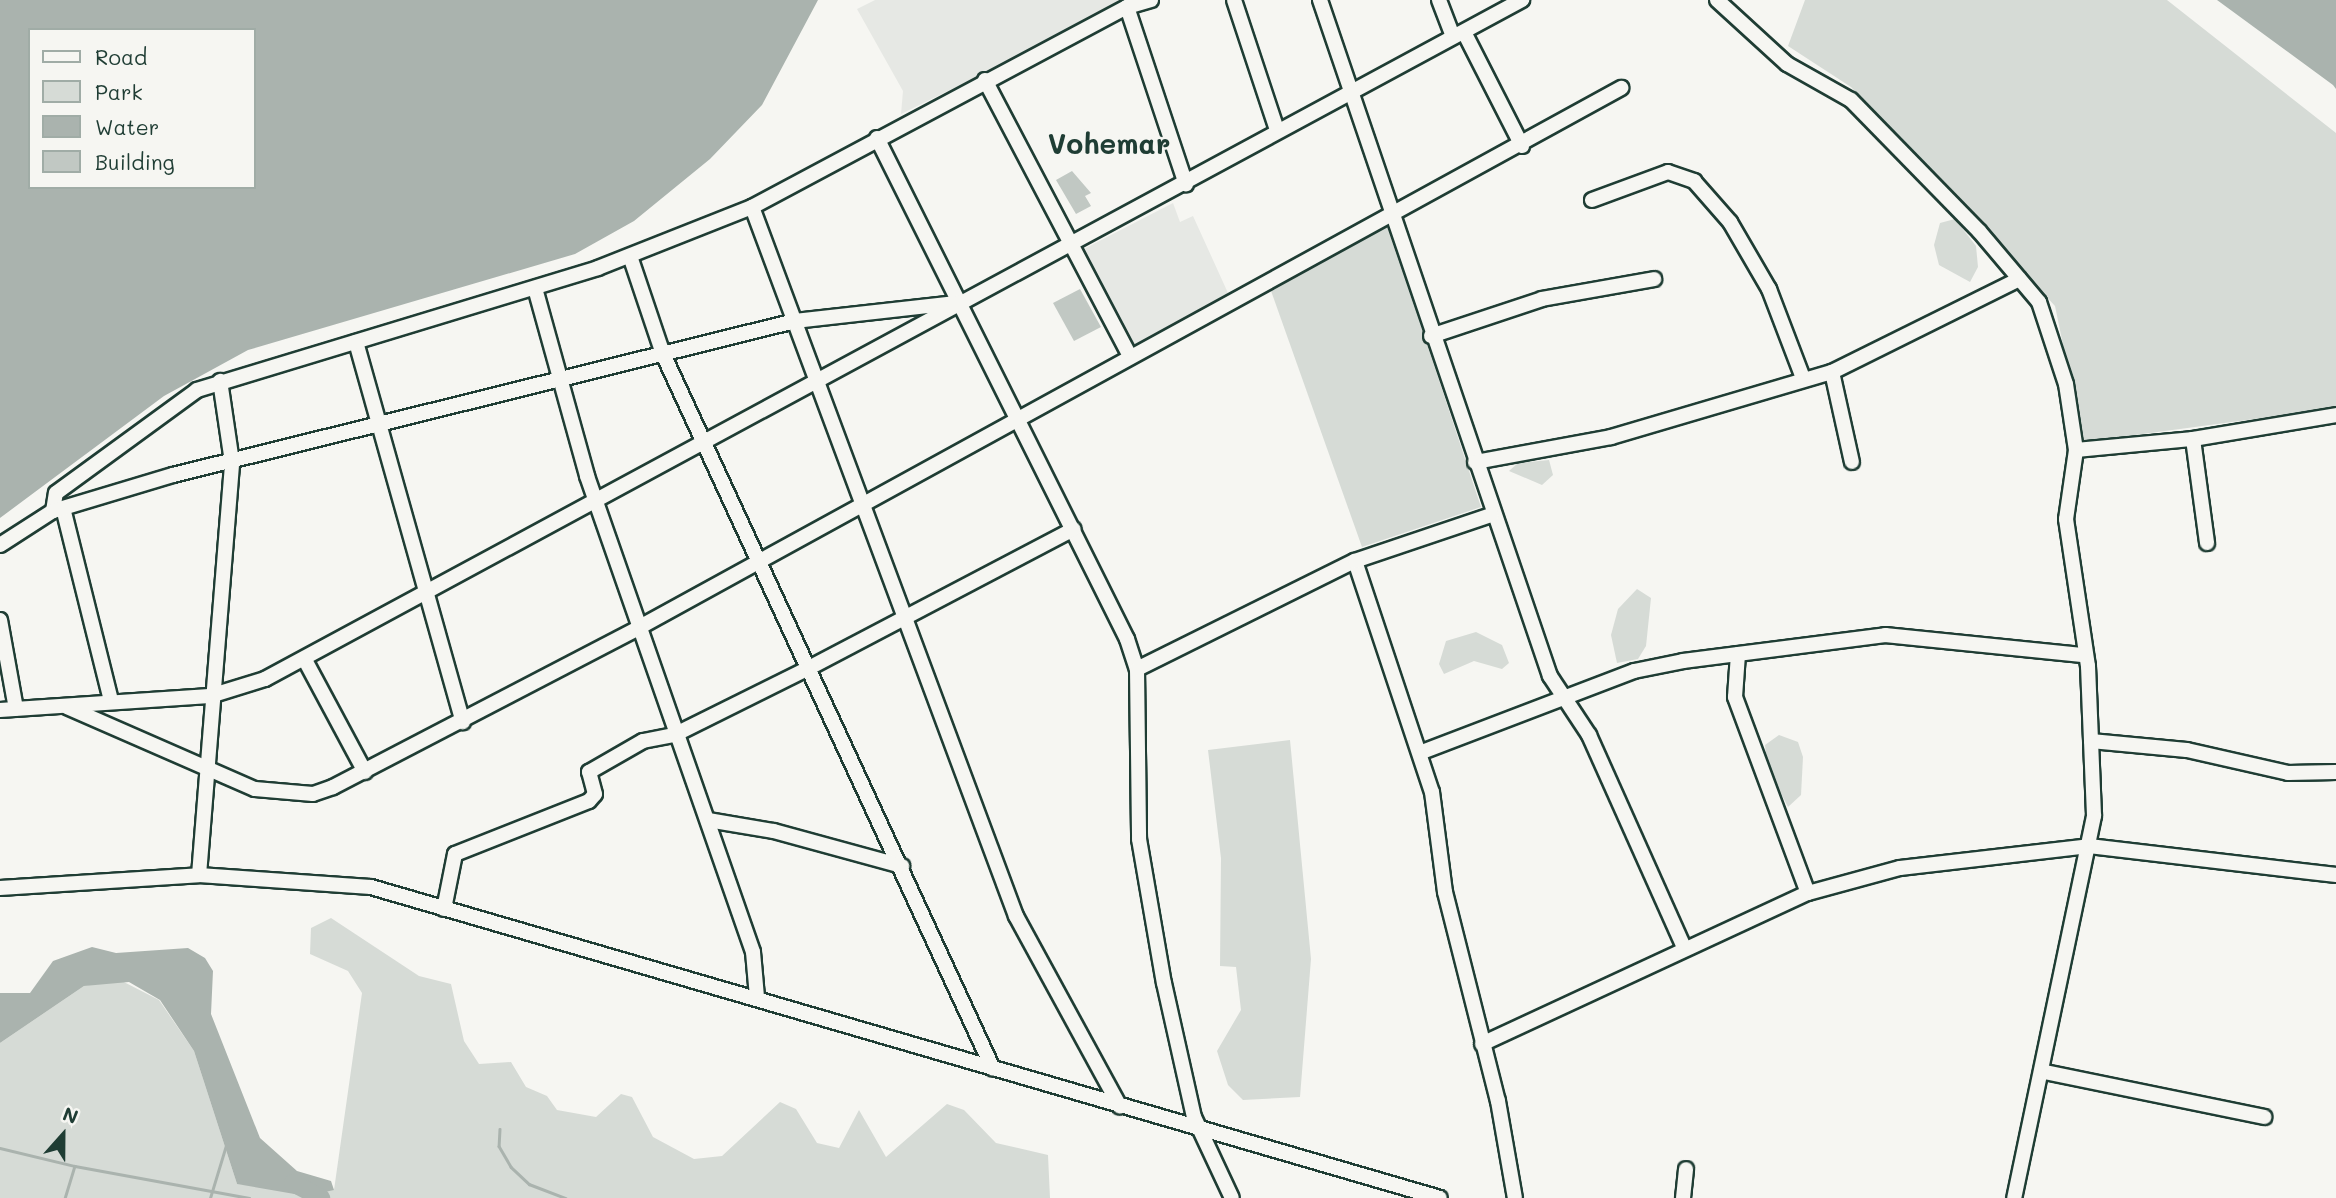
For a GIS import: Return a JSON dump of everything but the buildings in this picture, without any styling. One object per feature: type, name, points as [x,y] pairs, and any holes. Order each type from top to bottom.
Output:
[{"type":"street","points":[[111,700],[56,493],[89,466],[220,381],[535,288],[630,256],[752,207],[985,80],[1127,7],[1152,0]]},
{"type":"street","points":[[1234,0],[1277,130]]},
{"type":"street","points":[[1320,0],[1491,515],[1550,676],[1564,697],[1640,840],[1684,947]]},
{"type":"street","points":[[1439,0],[1522,146]]},
{"type":"street","points":[[0,710],[67,707],[111,700],[210,696],[305,660],[816,385],[958,304],[1070,248],[1277,130],[1522,0]]},
{"type":"street","points":[[1717,0],[1787,64],[1851,100],[2039,302],[2051,331],[2076,450],[2066,519],[2096,774],[2089,846],[2045,1072],[2014,1198]]},
{"type":"street","points":[[1127,7],[1186,184]]},
{"type":"street","points":[[985,80],[1070,248],[1130,356]]},
{"type":"street","points":[[67,707],[208,769],[285,794],[313,794],[365,772],[463,722],[638,628],[1389,213],[1522,146],[1621,88]]},
{"type":"street","points":[[877,138],[1015,418],[1074,529],[1137,669],[1139,839],[1164,983],[1195,1117],[1206,1132],[1232,1198]]},
{"type":"street","points":[[1592,200],[1668,172],[1693,181],[1730,222],[1769,289],[1802,378]]},
{"type":"street","points":[[752,207],[816,385],[865,501],[902,614],[1016,916],[1120,1107]]},
{"type":"street","points":[[630,256],[663,354],[706,443],[807,669],[902,866],[993,1069]]},
{"type":"street","points":[[1432,336],[1530,302],[1654,279]]},
{"type":"street","points":[[1475,462],[1611,437],[1802,378],[1832,372],[2019,279]]},
{"type":"street","points":[[535,288],[638,628],[753,952],[757,997]]},
{"type":"street","points":[[0,545],[59,512],[232,462],[795,321],[958,304]]},
{"type":"street","points":[[356,342],[376,426],[463,722]]},
{"type":"street","points":[[1832,372],[1852,462]]},
{"type":"street","points":[[199,875],[208,769],[210,696],[232,462],[220,381]]},
{"type":"street","points":[[2076,450],[2193,439],[2336,415]]},
{"type":"street","points":[[2193,439],[2207,543]]},
{"type":"street","points":[[1137,669],[1355,561],[1491,515]]},
{"type":"street","points":[[444,909],[455,855],[589,801],[595,794],[589,772],[643,741],[674,735],[807,669],[902,614],[1074,529]]},
{"type":"street","points":[[1355,561],[1422,752],[1446,892],[1515,1198]]},
{"type":"street","points":[[0,620],[16,709]]},
{"type":"street","points":[[1422,752],[1634,671],[1738,654],[1885,635],[2082,655]]},
{"type":"street","points":[[1738,654],[1735,696],[1808,892]]},
{"type":"street","points":[[305,660],[365,772]]},
{"type":"street","points":[[2091,741],[2187,750],[2288,773],[2336,772]]},
{"type":"street","points":[[708,820],[774,831],[902,866]]},
{"type":"street","points":[[1482,1044],[1684,947],[1808,892],[1900,868],[2089,846],[2336,875]]},
{"type":"street","points":[[0,888],[199,875],[308,879],[371,887],[757,997],[1120,1107],[1440,1198]]},
{"type":"street","points":[[2045,1072],[2264,1117]]},
{"type":"street","points":[[1683,1198],[1686,1169]]},
{"type":"shaded area","points":[[875,0],[1133,0],[901,114],[903,91],[857,9]]},
{"type":"shaded area","points":[[1173,203],[1180,222],[1193,216],[1228,293],[1131,347],[1080,251]]},
{"type":"green space","points":[[1805,0],[2167,0],[2336,133],[2336,408],[2083,442],[2055,306],[1851,87],[1788,46]]},
{"type":"green space","points":[[1955,219],[1976,246],[1978,267],[1970,282],[1939,265],[1934,245],[1940,223]]},
{"type":"green space","points":[[1386,220],[1481,507],[1362,547],[1270,288]]},
{"type":"green space","points":[[1549,460],[1553,475],[1542,485],[1509,471],[1518,463]]},
{"type":"green space","points":[[1637,589],[1651,598],[1646,646],[1638,659],[1617,663],[1611,635],[1618,609]]},
{"type":"green space","points":[[1476,632],[1502,645],[1509,663],[1502,669],[1474,661],[1444,674],[1439,664],[1446,641]]},
{"type":"green space","points":[[1779,735],[1798,742],[1803,757],[1801,795],[1788,807],[1767,766],[1765,745]]},
{"type":"green space","points":[[1290,740],[1311,959],[1300,1097],[1243,1100],[1228,1085],[1217,1051],[1241,1010],[1236,967],[1220,966],[1221,858],[1208,750]]},
{"type":"green space","points":[[331,918],[419,976],[451,984],[464,1041],[479,1064],[511,1062],[526,1087],[547,1096],[557,1110],[596,1117],[621,1094],[632,1097],[653,1137],[694,1159],[722,1156],[780,1102],[796,1109],[817,1143],[839,1148],[859,1110],[886,1157],[947,1104],[964,1110],[996,1143],[1048,1155],[1050,1198],[0,1198],[0,1043],[84,986],[118,979],[159,1000],[194,1051],[237,1184],[334,1190],[362,993],[348,971],[310,954],[311,928]]},
{"type":"water","points":[[0,0],[818,0],[762,105],[710,159],[634,221],[575,254],[248,350],[164,396],[0,518]]},
{"type":"water","points":[[2217,0],[2336,0],[2336,89],[2333,85]]},
{"type":"water","points":[[92,947],[116,953],[188,948],[205,958],[213,971],[211,1014],[260,1138],[297,1171],[331,1181],[334,1190],[306,1196],[237,1184],[194,1051],[160,1000],[129,982],[84,986],[0,1043],[0,993],[30,993],[53,961]]},
{"type":"waterway","points":[[500,1129],[499,1146],[511,1167],[529,1184],[565,1198]]},
{"type":"waterway","points":[[210,1198],[227,1142]]},
{"type":"waterway","points":[[0,1148],[75,1166],[65,1198]]},
{"type":"waterway","points":[[75,1166],[249,1198]]},
{"type":"waterway","points":[[293,1183],[321,1198]]},
{"type":"district","name":"Vohemar","points":[[1109,143]]}]
